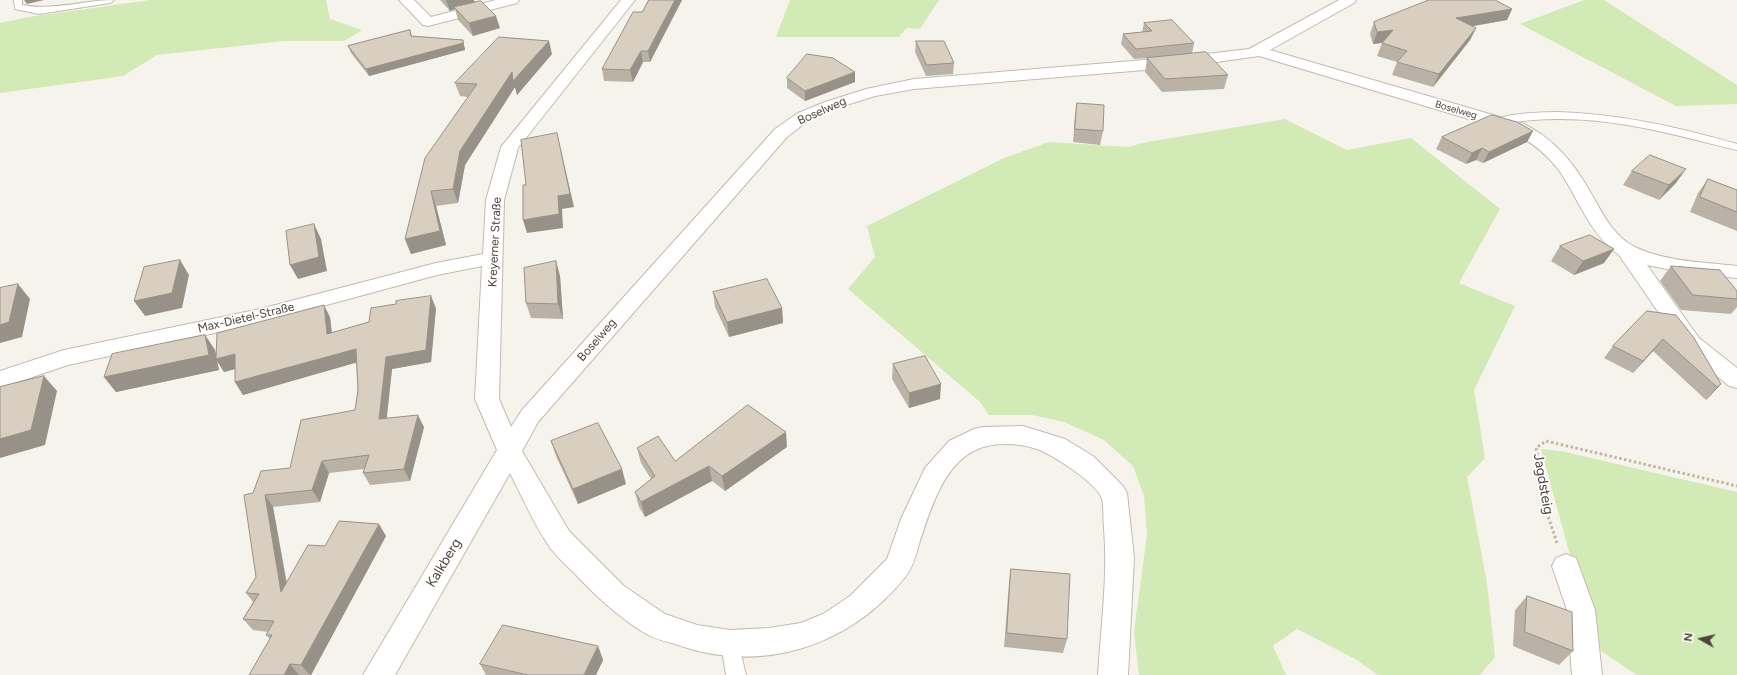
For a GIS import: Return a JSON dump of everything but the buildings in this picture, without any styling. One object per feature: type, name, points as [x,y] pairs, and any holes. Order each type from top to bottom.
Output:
[{"type":"street","points":[[406,0],[428,22],[506,1]]},
{"type":"street","name":"Kreyerner Straße","points":[[628,0],[510,147],[495,200],[494,258],[487,399],[510,451],[559,539],[614,595],[655,624],[697,639],[730,644],[769,642],[803,636],[833,623],[860,605],[898,566],[924,497],[934,475],[958,448],[984,436],[1023,435],[1056,446],[1084,463],[1114,493],[1120,558],[1113,675]]},
{"type":"street","name":"Boselweg","points":[[510,451],[535,410],[781,133],[804,116],[853,97],[914,84],[1181,62],[1230,57],[1259,51],[1349,0]]},
{"type":"street","name":"Boselweg","points":[[1259,51],[1474,116],[1501,121],[1533,135],[1546,145],[1569,172],[1595,217],[1609,235],[1626,250],[1691,343],[1737,380]]},
{"type":"street","name":"Boselweg","points":[[1626,250],[1672,264],[1737,272]]},
{"type":"street","name":"Max-Dietel-Straße","points":[[0,380],[64,358],[260,316],[436,269],[494,258]]},
{"type":"street","name":"Kalkberg","points":[[378,675],[510,451]]},
{"type":"street","points":[[1566,566],[1581,610],[1587,675]]},
{"type":"lane","points":[[18,0],[18,7],[39,11],[110,0]]},
{"type":"lane","points":[[1501,121],[1519,116],[1541,114],[1613,119],[1663,127],[1737,147]]},
{"type":"lane","points":[[730,644],[736,675]]},
{"type":"path","name":"Jagdsteig","points":[[1566,566],[1545,507],[1536,448],[1546,441],[1737,486]]},
{"type":"green space","points":[[150,0],[326,0],[330,19],[362,30],[344,41],[284,41],[157,55],[123,76],[0,93],[0,23],[29,17]]},
{"type":"green space","points":[[790,0],[939,0],[920,29],[906,28],[899,37],[776,37]]},
{"type":"green space","points":[[1584,0],[1604,0],[1737,85],[1737,104],[1676,106],[1520,24]]},
{"type":"green space","points":[[1285,119],[1347,150],[1411,138],[1500,209],[1459,283],[1515,306],[1474,390],[1485,458],[1467,477],[1487,583],[1495,657],[1480,675],[1378,675],[1357,660],[1297,629],[1273,646],[1286,675],[1139,675],[1134,632],[1147,535],[1144,496],[1133,466],[1104,440],[1064,422],[1032,415],[989,415],[980,402],[848,289],[875,257],[867,226],[1004,158],[1049,142],[1128,147],[1147,142]]},
{"type":"green space","points":[[1541,449],[1561,451],[1737,492],[1737,675],[1637,675],[1595,647]]}]
